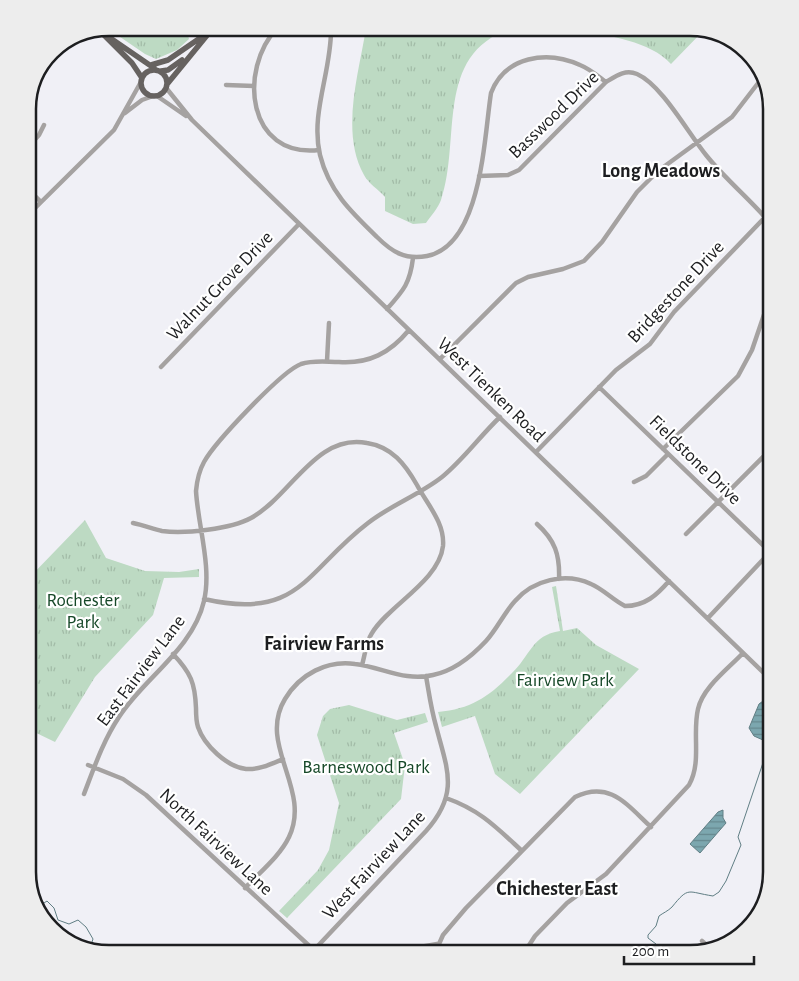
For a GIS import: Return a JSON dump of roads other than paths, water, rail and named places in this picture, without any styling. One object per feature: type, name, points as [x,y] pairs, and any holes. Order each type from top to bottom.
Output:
[{"type":"main road","points":[[105,36],[132,63],[142,79],[144,91],[155,96],[167,86],[206,36]]},
{"type":"main road","points":[[108,36],[156,69],[167,86]]},
{"type":"main road","points":[[142,79],[148,72],[156,69],[202,36]]},
{"type":"main road","points":[[156,69],[168,70],[178,64],[195,42]]},
{"type":"street","points":[[270,36],[260,56],[254,86],[254,103],[257,113],[270,134],[277,141],[291,148],[319,150]]},
{"type":"street","points":[[330,36],[318,126],[319,150],[331,186],[340,200],[391,250],[413,258],[430,256],[440,251],[454,239],[470,213],[479,176],[491,93],[495,83],[511,66],[533,58],[560,58],[582,66],[606,82]]},
{"type":"street","name":"Basswood Drive","points":[[479,176],[508,175],[519,170],[606,82],[618,74],[630,72],[644,79],[664,98],[697,142]]},
{"type":"street","points":[[36,207],[114,130],[142,79]]},
{"type":"street","points":[[440,359],[516,283],[528,277],[576,265],[593,253],[637,192],[658,172],[732,117],[758,83]]},
{"type":"street","points":[[226,85],[254,86]]},
{"type":"street","name":"West Tienken Road","points":[[167,86],[192,120],[763,672]]},
{"type":"street","points":[[124,114],[142,100],[155,96]]},
{"type":"street","name":"West Tienken Road","points":[[155,96],[192,120]]},
{"type":"street","points":[[36,138],[44,125]]},
{"type":"street","points":[[697,142],[725,176],[763,214]]},
{"type":"street","points":[[36,197],[41,202]]},
{"type":"street","name":"Bridgestone Drive","points":[[536,452],[598,387],[616,370],[650,344],[674,312],[763,220]]},
{"type":"street","name":"Walnut Grove Drive","points":[[161,367],[299,224]]},
{"type":"street","points":[[387,309],[407,286],[411,277],[413,258]]},
{"type":"street","points":[[664,449],[738,376],[752,350],[763,319]]},
{"type":"street","points":[[327,361],[328,323]]},
{"type":"street","name":"East Fairview Lane","points":[[84,794],[118,717],[173,654],[194,626],[204,599],[206,584],[196,491],[197,479],[205,461],[216,446],[287,373],[303,364],[327,361],[368,361],[390,349],[409,330]]},
{"type":"street","name":"Fieldstone Drive","points":[[598,387],[763,544]]},
{"type":"street","points":[[204,599],[248,605],[260,604],[289,594],[314,576],[370,521],[421,492],[443,476],[500,417]]},
{"type":"street","points":[[133,522],[162,531],[201,529],[239,523],[251,518],[276,499],[315,459],[335,446],[345,442],[361,442],[382,447],[402,461],[440,526],[443,546],[436,566],[372,632],[362,665]]},
{"type":"street","points":[[634,482],[646,476],[668,454]]},
{"type":"street","points":[[686,534],[763,458]]},
{"type":"street","points":[[537,524],[556,546],[560,564],[559,579]]},
{"type":"street","points":[[708,618],[763,560]]},
{"type":"street","points":[[245,888],[280,850],[292,829],[296,806],[278,744],[276,726],[282,706],[291,690],[309,674],[326,666],[344,664],[362,665],[399,676],[426,676],[444,672],[472,654],[487,639],[516,600],[526,591],[545,581],[559,579],[592,584],[626,606],[640,605],[651,599],[669,581]]},
{"type":"street","points":[[530,945],[535,936],[567,902],[606,874],[679,798],[693,777],[698,709],[702,698],[743,653]]},
{"type":"street","points":[[173,654],[192,680],[195,689],[198,727],[202,737],[214,750],[227,761],[246,769],[266,766],[282,759]]},
{"type":"street","name":"West Fairview Lane","points":[[322,945],[434,822],[446,798],[448,765],[432,713],[426,676]]},
{"type":"street","name":"North Fairview Lane","points":[[88,765],[123,779],[146,795],[308,945]]},
{"type":"street","points":[[432,945],[438,944],[443,935],[466,908],[575,796],[590,791],[603,791],[614,794],[651,827]]},
{"type":"street","points":[[446,798],[483,815],[522,851]]},
{"type":"water","points":[[763,701],[763,740],[754,736],[749,728],[759,704]]},
{"type":"water","points":[[723,810],[723,818],[726,823],[700,853],[690,844],[718,812]]},
{"type":"waterway","points":[[656,945],[648,938],[648,935],[656,926],[659,916],[686,893],[693,892],[713,896],[719,892],[726,881],[741,845],[738,837],[763,763]]},
{"type":"waterway","points":[[44,903],[47,901],[54,908],[58,920],[69,924],[78,920],[86,927],[93,939],[92,942]]},
{"type":"district","name":"Long Meadows","points":[[661,170]]},
{"type":"district","name":"Fairview Farms","points":[[324,643]]},
{"type":"district","name":"Chichester East","points":[[557,888]]},
{"type":"park label","name":"Rochester Park","points":[[83,610]]},
{"type":"park label","name":"Fairview Park","points":[[565,679]]},
{"type":"park label","name":"Barneswood Park","points":[[366,766]]}]
